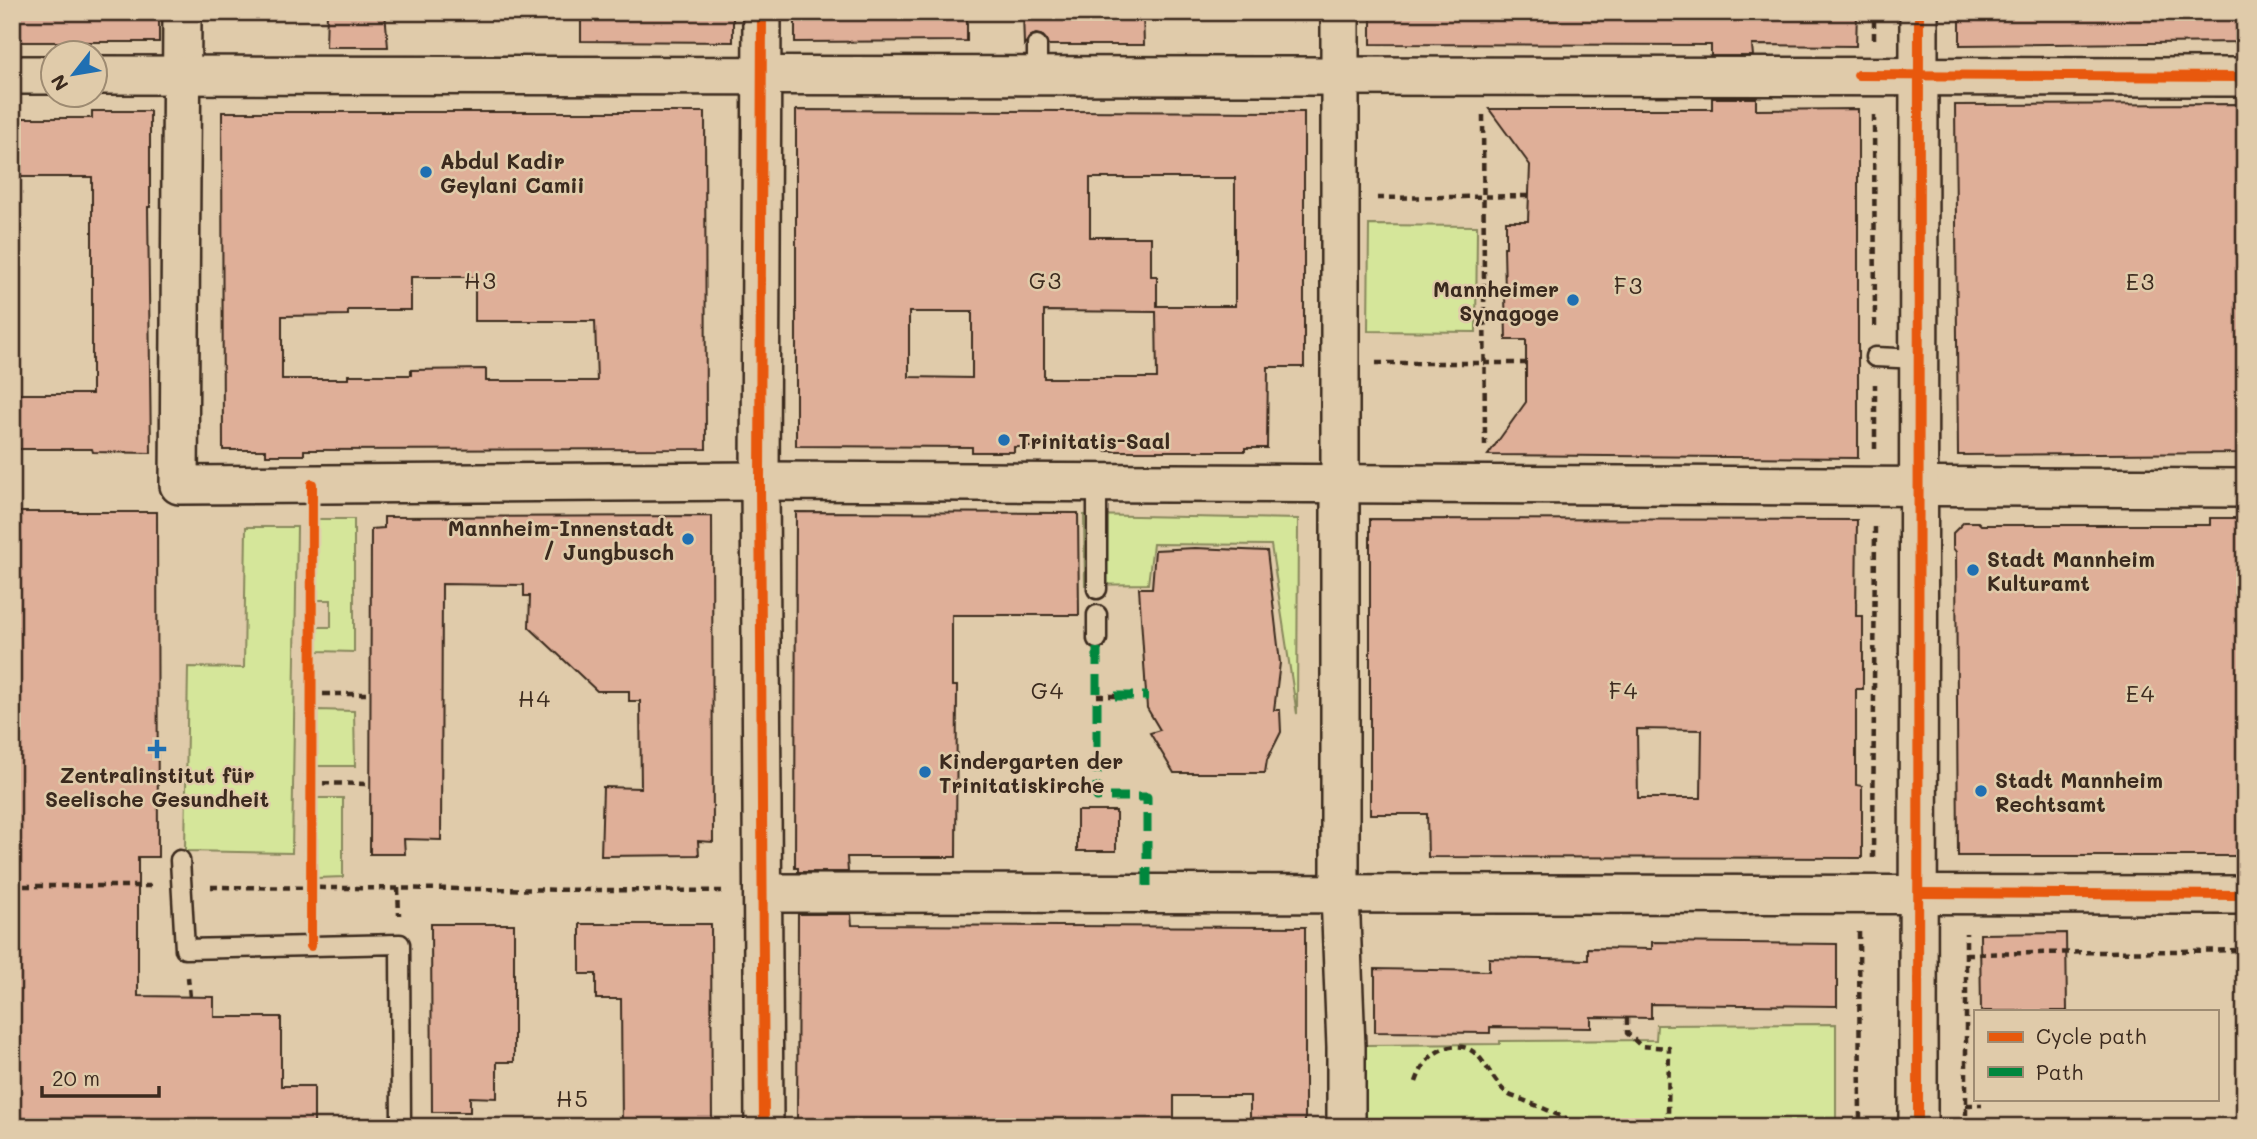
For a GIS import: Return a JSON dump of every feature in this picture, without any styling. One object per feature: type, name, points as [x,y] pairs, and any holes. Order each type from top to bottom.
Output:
[{"type":"street","points":[[182,12],[179,485],[761,481],[2245,488]]},
{"type":"street","points":[[762,12],[764,1127]]},
{"type":"street","points":[[1340,12],[1340,894],[1346,1127]]},
{"type":"street","points":[[1918,1127],[1919,12]]},
{"type":"street","points":[[108,75],[762,76],[1037,61],[1340,76],[1483,78],[1919,75],[2245,77]]},
{"type":"street","points":[[12,75],[38,75]]},
{"type":"street","points":[[763,893],[2245,895]]},
{"type":"lane","points":[[1875,357],[1920,359]]},
{"type":"lane","points":[[1097,483],[1097,589]]},
{"type":"lane","points":[[1097,615],[1097,639]]},
{"type":"lane","points":[[180,860],[185,948],[400,944],[401,1127]]},
{"type":"path","points":[[1483,78],[1485,485]]},
{"type":"path","points":[[1341,198],[1530,196]]},
{"type":"path","points":[[1340,364],[1530,363]]},
{"type":"path","points":[[311,694],[370,694]]},
{"type":"path","points":[[1097,696],[1115,696]]},
{"type":"path","points":[[311,783],[370,784]]},
{"type":"path","points":[[398,888],[763,893]]},
{"type":"path","points":[[1966,1127],[1967,893]]},
{"type":"path","points":[[1860,1127],[1859,925],[1867,894]]},
{"type":"path","points":[[1966,954],[2245,950]]},
{"type":"path","points":[[1627,1018],[1627,1033],[1641,1046],[1669,1048],[1668,1115],[1662,1127]]},
{"type":"path","points":[[1416,1082],[1422,1065],[1440,1050],[1457,1046],[1468,1047],[1508,1094],[1566,1118],[1576,1127]]},
{"type":"path","points":[[1966,1105],[1982,1105]]},
{"type":"green space","points":[[1369,225],[1477,226],[1476,332],[1368,331]]},
{"type":"green space","points":[[1084,515],[1298,519],[1297,714],[1271,545],[1153,544],[1148,584],[1085,585]]},
{"type":"green space","points":[[318,519],[354,519],[354,652],[318,651],[318,627],[331,627],[331,600],[317,600]]},
{"type":"green space","points":[[246,527],[297,527],[292,853],[185,851],[188,667],[244,668]]},
{"type":"green space","points":[[317,710],[354,711],[355,766],[317,766]]},
{"type":"green space","points":[[317,798],[343,798],[343,877],[317,878]]},
{"type":"green space","points":[[1836,1024],[1836,1127],[1366,1127],[1366,1045],[1656,1040],[1657,1025]]},
{"type":"building","points":[[12,12],[159,12],[159,42],[108,42],[108,38],[38,38],[38,42],[12,42]]},
{"type":"building","points":[[327,12],[385,12],[388,47],[326,47]]},
{"type":"building","points":[[581,12],[733,12],[733,42],[581,41]]},
{"type":"building","points":[[795,12],[967,12],[967,41],[795,42]]},
{"type":"building","points":[[1023,12],[1143,12],[1144,45],[1048,45],[1043,36],[1036,34],[1024,45]]},
{"type":"building","points":[[1371,12],[1857,12],[1856,46],[1752,45],[1753,56],[1711,56],[1711,45],[1371,44]]},
{"type":"building","points":[[1960,12],[2245,12],[2245,42],[1960,45]]},
{"type":"building","points":[[1712,98],[1756,98],[1756,110],[1858,109],[1858,458],[1488,455],[1526,402],[1526,340],[1506,340],[1504,247],[1506,221],[1528,221],[1530,165],[1489,109],[1712,109]]},
{"type":"building","points":[[2245,104],[2245,453],[1958,455],[1955,105]]},
{"type":"building","points":[[796,110],[1304,112],[1304,367],[1268,367],[1267,448],[1245,448],[1245,451],[1105,451],[1104,447],[1014,447],[1014,452],[972,452],[972,447],[796,446]],"holes":[[[1090,178],[1235,178],[1235,306],[1157,306],[1157,276],[1151,276],[1151,237],[1090,237]],[[1044,311],[1156,312],[1157,378],[1044,378]],[[909,312],[972,312],[972,378],[909,377]]]},
{"type":"building","points":[[92,111],[150,111],[148,207],[151,453],[93,452],[92,449],[12,449],[12,394],[92,394],[92,177],[12,177],[12,118],[92,118]]},
{"type":"building","points":[[222,112],[705,112],[706,449],[304,450],[304,455],[266,455],[266,450],[223,450]],"holes":[[[411,277],[475,277],[475,321],[595,321],[597,381],[486,381],[486,369],[411,370],[411,375],[348,375],[348,379],[282,379],[282,316],[348,315],[348,310],[411,310]]]},
{"type":"building","points":[[12,512],[157,512],[158,857],[138,857],[138,996],[214,997],[214,1017],[281,1017],[281,1086],[314,1086],[314,1127],[12,1127]]},
{"type":"building","points":[[796,512],[1078,513],[1079,615],[952,615],[952,686],[957,686],[956,857],[847,857],[848,872],[798,872],[798,868],[795,868]]},
{"type":"building","points":[[712,516],[713,842],[698,841],[699,855],[601,856],[603,787],[641,788],[640,701],[629,701],[629,691],[597,691],[529,627],[530,596],[524,596],[524,585],[442,584],[441,840],[404,839],[405,854],[370,854],[371,529],[384,528],[384,517]]},
{"type":"building","points":[[2210,518],[2245,518],[2245,856],[1958,856],[1956,552],[1953,548],[1953,533],[1964,522],[1978,522],[1981,525],[2210,525]]},
{"type":"building","points":[[1370,519],[1857,520],[1856,616],[1863,616],[1863,689],[1856,689],[1856,785],[1862,786],[1862,858],[1428,857],[1427,814],[1370,814]],"holes":[[[1637,729],[1702,730],[1701,798],[1638,798]]]},
{"type":"building","points":[[1195,548],[1267,551],[1280,663],[1274,710],[1280,710],[1281,732],[1267,760],[1265,773],[1174,773],[1150,733],[1160,730],[1147,708],[1139,588],[1152,588],[1155,550]]},
{"type":"building","points":[[1077,811],[1116,811],[1116,851],[1077,851]]},
{"type":"building","points":[[798,914],[851,914],[852,925],[1305,927],[1305,1127],[1250,1127],[1250,1096],[1174,1096],[1174,1123],[1149,1123],[1149,1127],[970,1127],[970,1120],[857,1120],[857,1127],[797,1127]]},
{"type":"building","points":[[431,924],[514,924],[514,1062],[497,1062],[497,1098],[470,1097],[470,1112],[432,1112]]},
{"type":"building","points":[[580,924],[711,924],[712,1127],[622,1127],[621,999],[596,999],[596,974],[580,974]]},
{"type":"building","points":[[2066,933],[2067,1010],[1981,1010],[1980,934]]},
{"type":"building","points":[[1652,942],[1837,944],[1837,1006],[1651,1004],[1651,1018],[1591,1017],[1591,1028],[1490,1027],[1490,1033],[1375,1032],[1375,969],[1489,971],[1489,958],[1588,960],[1588,948],[1652,949]]},
{"type":"marked path","points":[[1097,648],[1097,797],[1147,797],[1147,894]]},
{"type":"marked path","points":[[1115,696],[1148,696]]},
{"type":"cycle path","points":[[762,12],[760,481],[764,1127]]},
{"type":"cycle path","points":[[1918,1127],[1919,12]]},
{"type":"cycle path","points":[[1858,75],[2245,77]]},
{"type":"cycle path","points":[[311,946],[312,484]]},
{"type":"cycle path","points":[[1919,893],[2245,895]]},
{"type":"place","name":"Abdul Kadir Geylani Camii","points":[[426,172]]},
{"type":"place","name":"Mannheimer Synagoge","points":[[1573,300]]},
{"type":"place","name":"Trinitatis-Saal","points":[[1004,440]]},
{"type":"place","name":"Mannheim-Innenstadt / Jungbusch","points":[[688,539]]},
{"type":"place","name":"Stadt Mannheim Kulturamt","points":[[1973,570]]},
{"type":"place","name":"Zentralinstitut für Seelische Gesundheit","points":[[157,749]]},
{"type":"place","name":"Kindergarten der Trinitatiskirche","points":[[925,772]]},
{"type":"place","name":"Stadt Mannheim Rechtsamt","points":[[1981,791]]},
{"type":"district","name":"H3","points":[[481,280]]},
{"type":"district","name":"G3","points":[[1046,280]]},
{"type":"district","name":"E3","points":[[2141,281]]},
{"type":"district","name":"F3","points":[[1629,285]]},
{"type":"district","name":"G4","points":[[1048,690]]},
{"type":"district","name":"F4","points":[[1624,690]]},
{"type":"district","name":"E4","points":[[2141,693]]},
{"type":"district","name":"H4","points":[[535,698]]},
{"type":"district","name":"H5","points":[[573,1098]]}]
